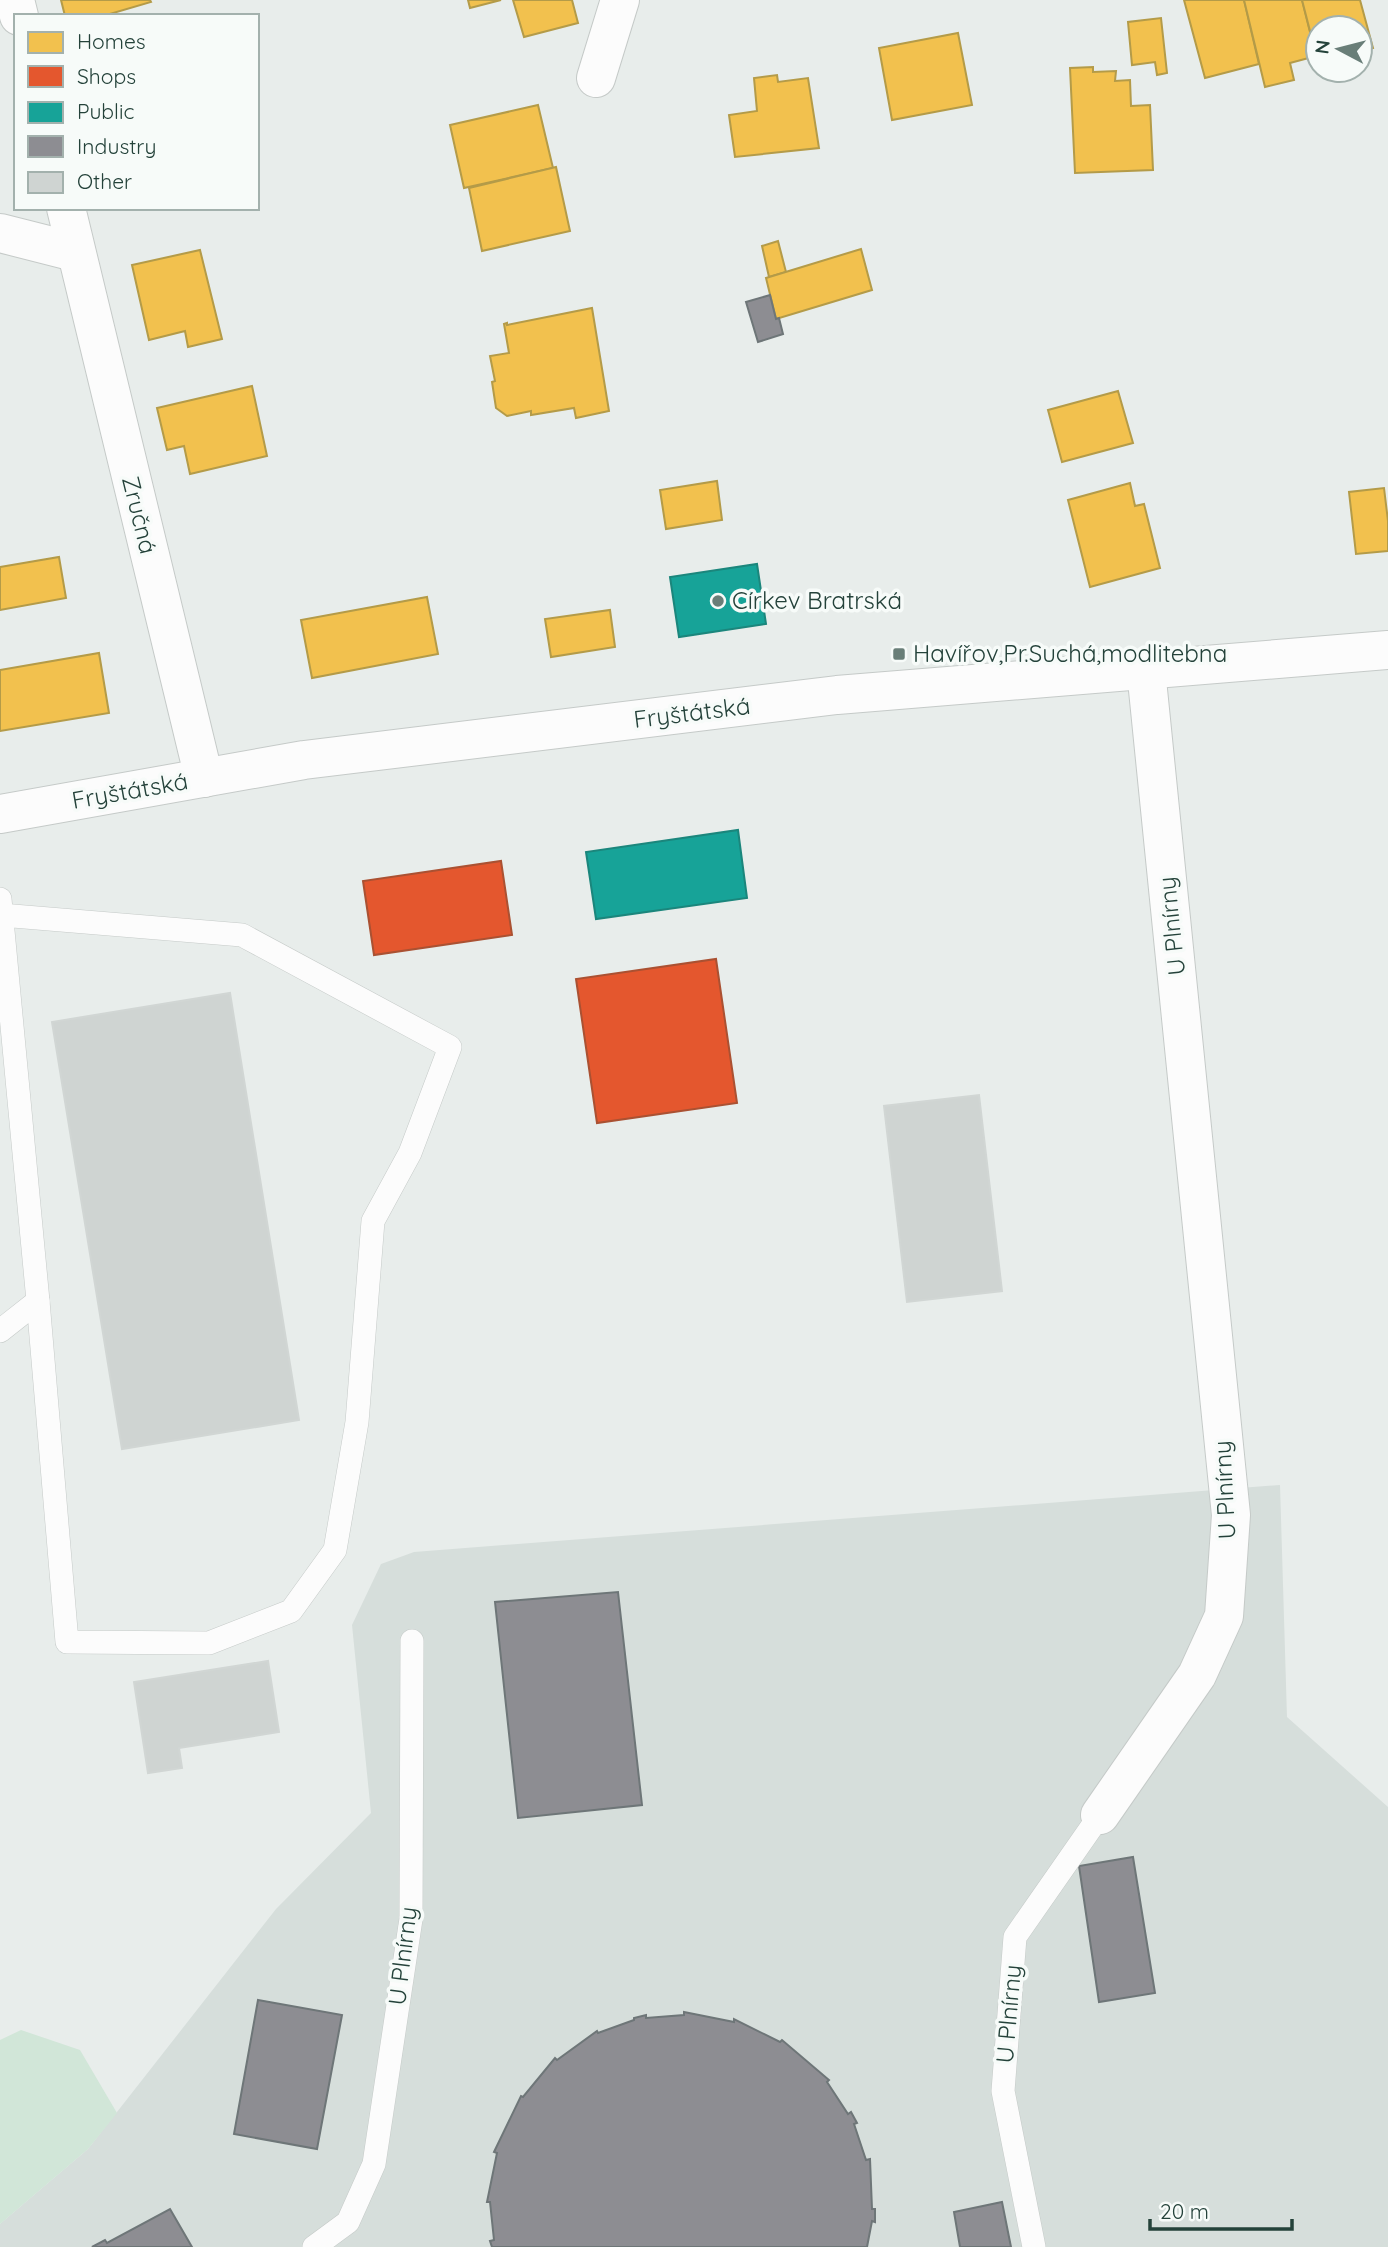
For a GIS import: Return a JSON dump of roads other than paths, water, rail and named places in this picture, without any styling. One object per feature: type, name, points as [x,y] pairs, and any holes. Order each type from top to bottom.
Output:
[{"type":"street","points":[[596,78],[620,0]]},
{"type":"street","name":"Zručná","points":[[66,210],[204,778]]},
{"type":"street","points":[[0,233],[75,252]]},
{"type":"street","name":"Fryštátská","points":[[0,814],[304,760],[836,695],[1388,650]]},
{"type":"street","name":"U Plnírny","points":[[1100,1815],[1197,1675],[1224,1616],[1231,1515],[1146,670]]},
{"type":"lane","points":[[1,907],[242,935],[450,1047],[410,1153],[373,1221],[357,1422],[335,1550],[291,1611],[209,1643],[67,1642],[1,907]]},
{"type":"lane","points":[[0,1332],[38,1301]]},
{"type":"lane","name":"U Plnírny","points":[[314,2247],[348,2222],[374,2164],[411,1919],[412,1641]]},
{"type":"lane","name":"U Plnírny","points":[[1034,2247],[1003,2091],[1015,1937],[1100,1815]]},
{"type":"place","name":"Církev Bratrská","points":[[718,601]]},
{"type":"place","name":"Havířov,Pr.Suchá,modlitebna","points":[[899,654]]}]
